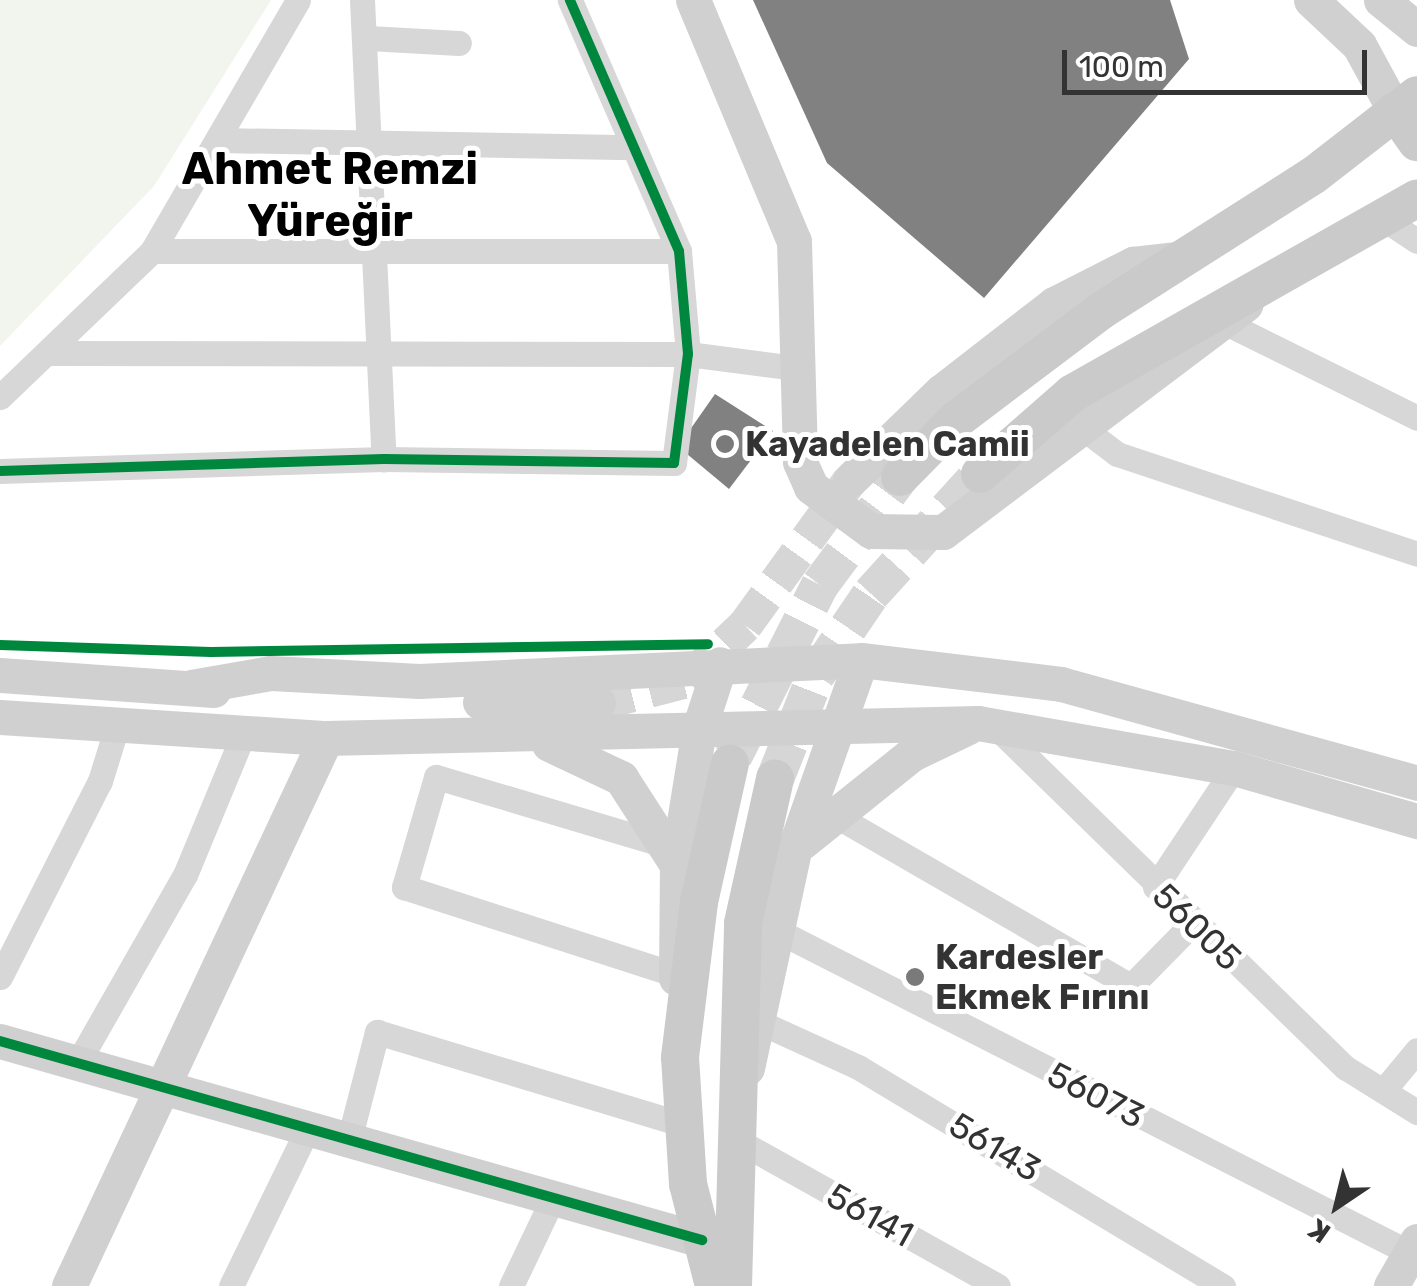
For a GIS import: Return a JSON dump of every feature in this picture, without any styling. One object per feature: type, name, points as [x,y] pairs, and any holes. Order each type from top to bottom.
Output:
[{"type":"main road","points":[[692,0],[794,241],[794,368],[800,462],[811,487],[870,531],[943,532],[1228,324],[1264,285]]},
{"type":"main road","points":[[900,476],[956,420],[1186,258],[1410,116],[1358,44],[1311,0]]},
{"type":"main road","points":[[1381,0],[1417,29]]},
{"type":"main road","points":[[980,474],[1073,393],[1417,198]]},
{"type":"main road","points":[[850,480],[942,391],[1054,304],[1133,264],[1186,258]]},
{"type":"main road","points":[[743,1085],[794,850],[861,660]]},
{"type":"main road","points":[[191,687],[271,673],[419,681],[861,660],[1000,672],[1417,783]]},
{"type":"main road","points":[[714,1286],[688,1184],[682,1124],[673,856],[699,729],[720,664]]},
{"type":"main road","points":[[986,724],[1000,672]]},
{"type":"main road","points":[[0,675],[191,687],[256,697],[598,703]]},
{"type":"main road","points":[[0,718],[243,735],[534,740],[840,724],[986,724],[1234,768],[1417,821]]},
{"type":"main road","points":[[794,850],[831,813],[912,754],[986,724]]},
{"type":"main road","points":[[68,1286],[165,1090],[326,738]]},
{"type":"main road","points":[[534,740],[622,778],[673,856]]},
{"type":"main road","points":[[680,1057],[699,902],[730,764]]},
{"type":"main road","points":[[733,1286],[741,1161],[744,924],[776,780]]},
{"type":"main road","points":[[0,1040],[551,1202],[702,1240]]},
{"type":"main road","points":[[688,1184],[705,1191],[741,1161]]},
{"type":"main road","points":[[1391,1286],[1415,1250]]},
{"type":"street","points":[[0,397],[152,250],[298,0]]},
{"type":"street","points":[[362,0],[368,38],[366,144],[384,459]]},
{"type":"street","points":[[0,471],[384,459],[674,463],[688,354],[679,251],[570,0]]},
{"type":"street","points":[[368,38],[459,43]]},
{"type":"street","points":[[219,140],[633,147]]},
{"type":"street","points":[[1380,217],[1417,242]]},
{"type":"street","points":[[152,250],[373,246],[679,251]]},
{"type":"street","points":[[1228,324],[1417,418]]},
{"type":"street","points":[[49,353],[688,354],[794,368]]},
{"type":"street","points":[[1084,429],[1116,454],[1417,554]]},
{"type":"street","name":"56005","points":[[986,724],[1192,924],[1383,1091],[1417,1112]]},
{"type":"street","points":[[0,977],[100,781],[117,726]]},
{"type":"street","points":[[78,1064],[185,875],[243,735]]},
{"type":"street","points":[[1155,887],[1234,768]]},
{"type":"street","points":[[673,856],[436,777],[404,887],[676,975]]},
{"type":"street","points":[[831,813],[1132,986],[1192,924]]},
{"type":"street","name":"56073","points":[[776,930],[1415,1250]]},
{"type":"street","name":"56143","points":[[759,1022],[858,1067],[1223,1286]]},
{"type":"street","points":[[348,1144],[376,1032],[682,1124]]},
{"type":"street","points":[[1383,1091],[1417,1050]]},
{"type":"street","points":[[231,1286],[306,1132]]},
{"type":"street","name":"56141","points":[[741,1161],[998,1286]]},
{"type":"street","points":[[511,1286],[551,1202]]},
{"type":"shaded area","points":[[0,0],[271,0],[154,186],[0,346]]},
{"type":"building","points":[[753,0],[1170,0],[1189,59],[984,298],[827,163]]},
{"type":"building","name":"Kayadelen Camii","points":[[715,394],[773,431],[729,489],[687,454],[687,434]]},
{"type":"tunnel","points":[[775,779],[816,675],[871,594],[980,474]]},
{"type":"tunnel","points":[[733,757],[820,585],[900,477]]},
{"type":"tunnel","points":[[598,703],[687,680],[745,625],[850,480]]},
{"type":"cycle path","points":[[0,471],[384,459],[674,463],[688,354],[679,251],[570,0]]},
{"type":"cycle path","points":[[0,645],[211,652],[708,644]]},
{"type":"cycle path","points":[[0,1041],[702,1240]]},
{"type":"place","name":"Kayadelen Camii","points":[[725,444]]},
{"type":"place","name":"Kardesler Ekmek Fırını","points":[[915,977]]},
{"type":"district","name":"Ahmet Remzi Yüreğir","points":[[330,195]]}]
